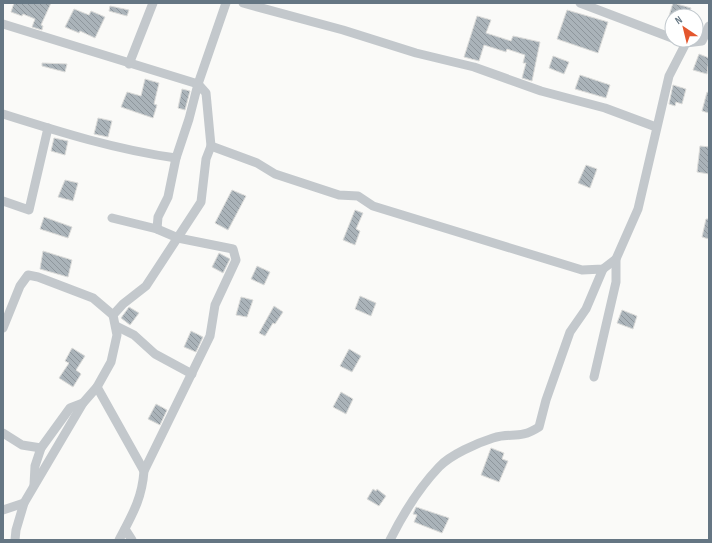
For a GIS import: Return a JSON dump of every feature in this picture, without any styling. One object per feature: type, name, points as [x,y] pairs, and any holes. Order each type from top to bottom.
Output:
[{"type":"street","points":[[130,64],[153,3]]},
{"type":"street","points":[[157,229],[158,217],[168,198],[176,158],[189,119],[198,84],[226,3]]},
{"type":"street","points":[[243,3],[343,30],[416,53],[474,67],[542,91],[605,108],[656,127]]},
{"type":"street","points":[[580,3],[664,35]]},
{"type":"street","points":[[3,24],[198,84],[206,93],[211,146],[206,159],[201,202],[146,286],[123,304],[113,315]]},
{"type":"street","points":[[704,37],[709,26]]},
{"type":"street","points":[[594,378],[616,282],[616,259],[638,209],[669,76],[679,48]]},
{"type":"street","points":[[3,114],[48,128],[146,154],[176,158]]},
{"type":"street","points":[[3,201],[28,210],[48,128]]},
{"type":"street","points":[[211,146],[257,163],[275,174],[339,195],[358,196],[373,206],[582,270],[603,269]]},
{"type":"street","points":[[112,218],[157,229],[178,238],[233,249],[236,260],[215,304],[210,336],[144,471],[142,489],[119,540]]},
{"type":"street","points":[[390,540],[405,511],[440,466],[453,456],[494,438],[528,435],[539,427],[546,400],[570,332],[586,309],[603,269],[616,259]]},
{"type":"street","points":[[3,328],[20,286],[28,275],[38,276],[93,298],[113,315],[117,335],[111,362],[98,388],[83,403],[24,504],[16,530],[15,540]]},
{"type":"street","points":[[116,326],[134,335],[155,354],[192,374]]},
{"type":"street","points":[[98,388],[144,471]]},
{"type":"street","points":[[34,487],[35,466],[41,448],[70,408],[83,403]]},
{"type":"street","points":[[3,433],[22,445],[41,448]]},
{"type":"street","points":[[3,510],[24,504]]},
{"type":"street","points":[[125,529],[132,540]]},
{"type":"building","points":[[14,3],[51,3],[41,25],[43,26],[42,30],[32,27],[35,19],[23,14],[22,16],[11,12]]},
{"type":"building","points":[[673,3],[691,8],[671,8]]},
{"type":"building","points":[[110,6],[129,10],[127,16],[109,11]]},
{"type":"building","points":[[74,9],[89,15],[91,11],[105,17],[95,38],[80,31],[79,33],[65,27]]},
{"type":"building","points":[[567,10],[608,22],[598,53],[557,39]]},
{"type":"building","points":[[477,16],[491,20],[486,33],[511,41],[513,36],[540,42],[532,81],[522,78],[526,63],[523,63],[525,55],[507,49],[506,52],[484,45],[479,61],[464,57]]},
{"type":"building","points":[[699,54],[709,58],[707,74],[693,70]]},
{"type":"building","points":[[553,56],[569,62],[564,74],[549,68]]},
{"type":"building","points":[[42,63],[67,64],[65,72],[42,66]]},
{"type":"building","points":[[580,75],[610,85],[606,98],[575,89]]},
{"type":"building","points":[[145,79],[159,83],[154,104],[157,105],[153,118],[121,107],[127,92],[141,96]]},
{"type":"building","points":[[673,85],[686,89],[682,104],[676,102],[675,106],[669,104]]},
{"type":"building","points":[[182,89],[190,91],[185,110],[178,108]]},
{"type":"building","points":[[707,92],[709,93],[709,113],[702,111]]},
{"type":"building","points":[[98,118],[112,121],[108,137],[94,134]]},
{"type":"building","points":[[54,138],[68,141],[65,155],[51,151]]},
{"type":"building","points":[[700,146],[709,147],[709,174],[697,172]]},
{"type":"building","points":[[586,165],[597,169],[590,188],[578,183]]},
{"type":"building","points":[[65,180],[78,183],[73,201],[58,197]]},
{"type":"building","points":[[232,190],[246,196],[228,230],[215,223]]},
{"type":"building","points":[[355,210],[363,213],[356,229],[360,231],[355,245],[343,240]]},
{"type":"building","points":[[44,217],[72,227],[68,238],[40,229]]},
{"type":"building","points":[[706,219],[709,219],[709,239],[702,237]]},
{"type":"building","points":[[43,251],[72,260],[68,277],[40,269]]},
{"type":"building","points":[[219,253],[230,259],[223,273],[212,267]]},
{"type":"building","points":[[257,266],[270,272],[264,285],[251,279]]},
{"type":"building","points":[[360,296],[376,303],[371,316],[355,309]]},
{"type":"building","points":[[241,297],[253,300],[247,317],[236,315]]},
{"type":"building","points":[[274,306],[283,312],[275,324],[273,323],[265,336],[259,333]]},
{"type":"building","points":[[129,307],[139,313],[130,325],[121,318]]},
{"type":"building","points":[[622,310],[637,316],[633,329],[617,323]]},
{"type":"building","points":[[191,331],[203,337],[196,352],[184,347]]},
{"type":"building","points":[[72,348],[85,356],[76,370],[81,374],[73,387],[59,378],[69,363],[65,361]]},
{"type":"building","points":[[349,349],[361,356],[352,372],[340,366]]},
{"type":"building","points":[[341,392],[353,399],[346,414],[333,407]]},
{"type":"building","points":[[156,404],[167,410],[160,425],[148,419]]},
{"type":"building","points":[[491,448],[504,453],[502,459],[508,461],[499,482],[481,475]]},
{"type":"building","points":[[373,489],[376,491],[377,489],[386,496],[379,506],[367,499]]},
{"type":"building","points":[[416,507],[449,518],[442,533],[414,522],[417,515],[413,514]]}]
